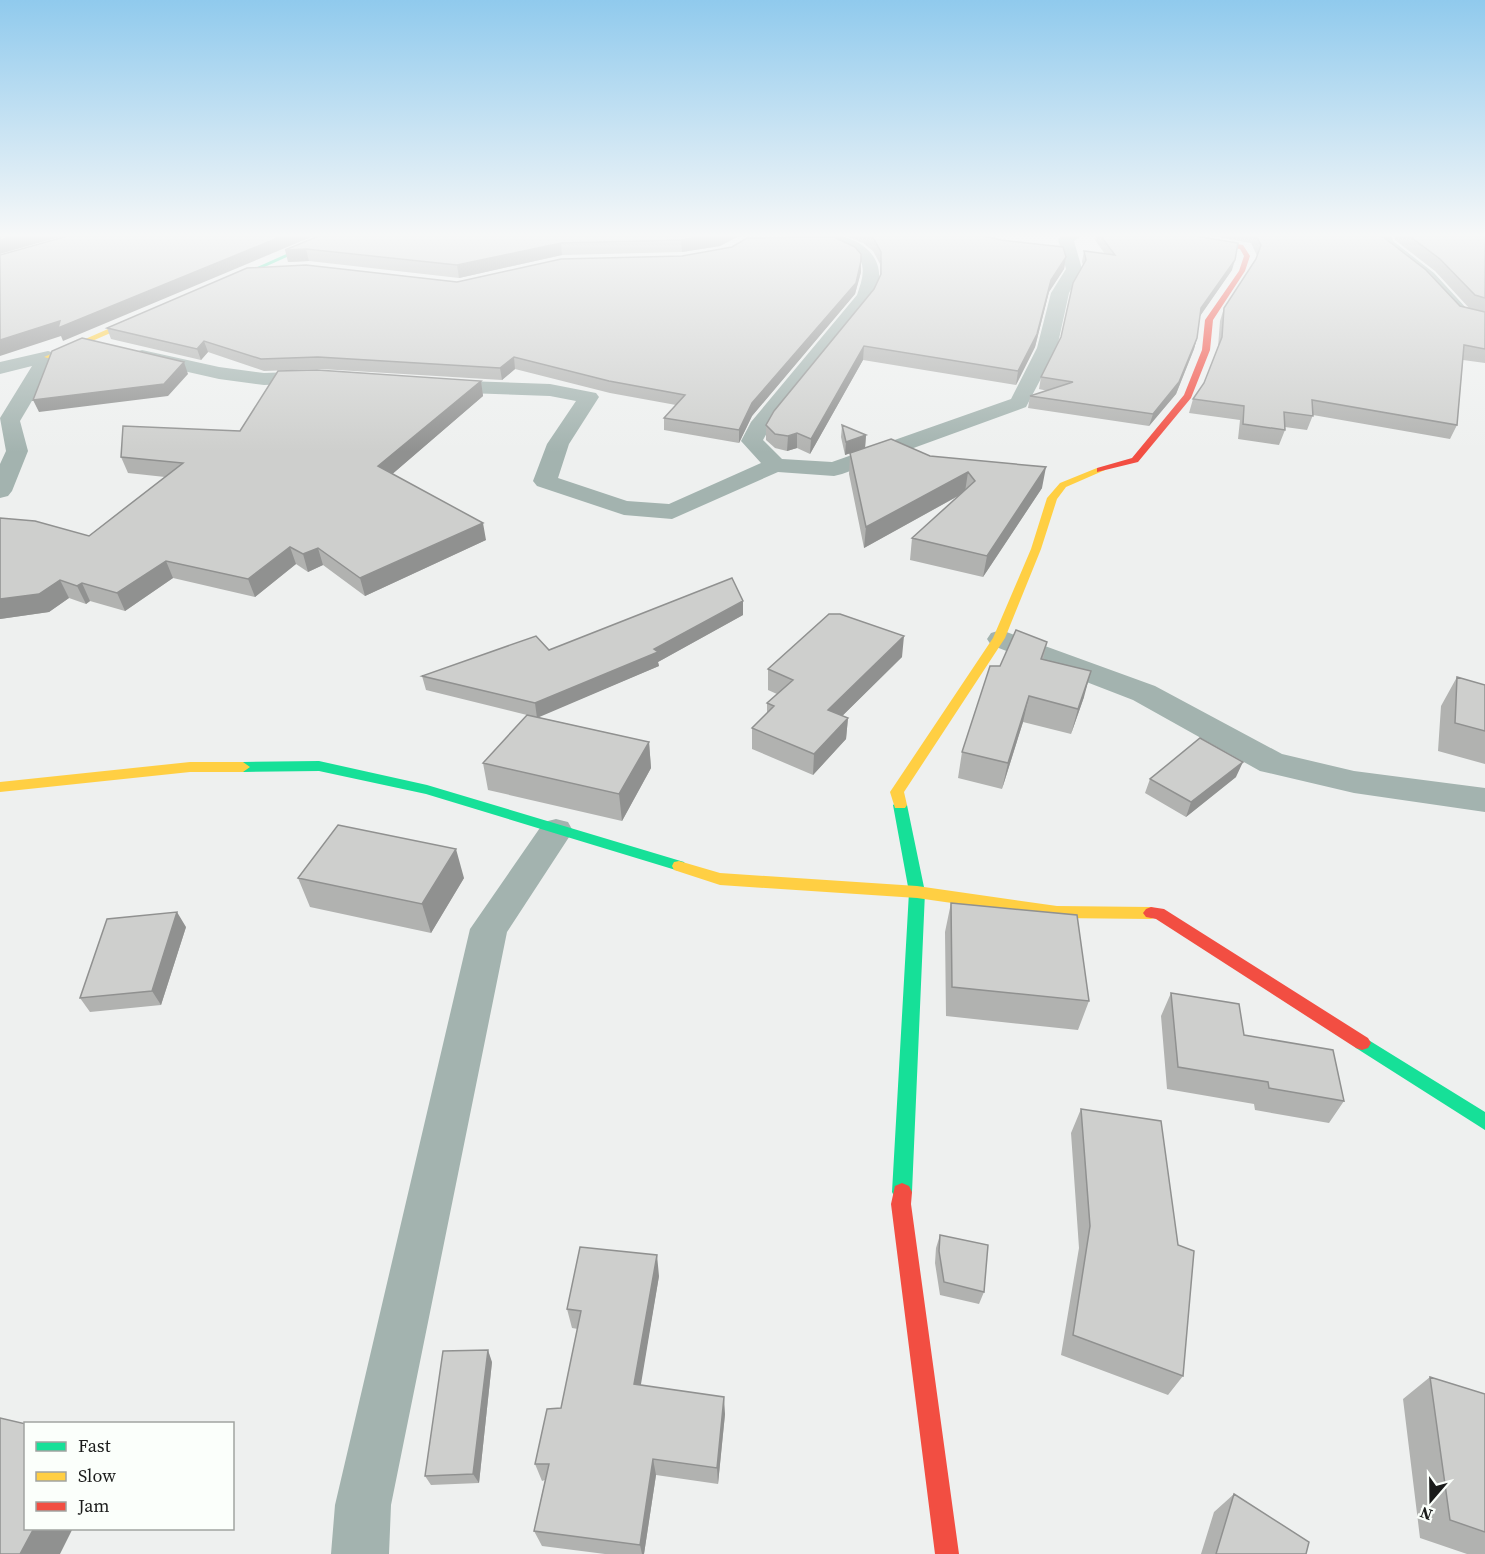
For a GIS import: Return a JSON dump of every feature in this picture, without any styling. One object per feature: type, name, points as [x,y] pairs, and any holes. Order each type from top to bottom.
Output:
[{"type":"street","points":[[775,465],[752,441],[762,422],[856,308]]},
{"type":"street","points":[[421,385],[550,390],[589,397],[558,444],[545,481],[624,508],[672,512],[775,465],[834,469],[1019,403],[1047,348],[1057,308]]},
{"type":"street","points":[[947,1554],[901,1203],[917,892],[897,792],[999,638],[1036,549],[1052,498],[1063,485],[1079,477],[1135,460],[1165,426],[1188,396],[1206,350],[1209,320],[1217,308]]},
{"type":"street","points":[[1456,308],[1462,314],[1485,320]]},
{"type":"street","points":[[0,368],[48,357],[163,309]]},
{"type":"street","points":[[85,341],[219,373],[264,379],[344,379]]},
{"type":"street","points":[[0,491],[17,451],[9,422],[48,357]]},
{"type":"street","points":[[999,638],[1144,693],[1272,763],[1354,782],[1485,800]]},
{"type":"street","points":[[0,787],[190,767],[319,766],[426,790],[720,879],[917,892],[1058,912],[1159,913],[1485,1122]]},
{"type":"street","points":[[360,1554],[363,1505],[489,929],[556,831]]},
{"type":"building","points":[[0,308],[108,308],[58,328],[60,321],[0,340]]},
{"type":"building","points":[[155,308],[835,308],[752,403],[739,430],[664,418],[685,395],[609,381],[514,357],[500,368],[318,357],[261,359],[204,341],[197,349],[107,328]]},
{"type":"building","points":[[859,308],[1044,308],[1037,334],[1018,371],[864,346],[811,439],[797,433],[788,436],[775,434],[766,425],[774,411]]},
{"type":"building","points":[[1068,308],[1201,308],[1197,338],[1179,382],[1153,414],[1030,396],[1073,382],[1041,377],[1061,337]]},
{"type":"building","points":[[1224,308],[1466,308],[1485,312],[1485,349],[1464,345],[1457,425],[1312,400],[1313,416],[1284,412],[1285,430],[1243,424],[1244,406],[1193,399],[1204,383],[1222,337]]},
{"type":"building","points":[[82,338],[184,362],[164,384],[33,400],[52,351]]},
{"type":"building","points":[[317,370],[481,381],[378,466],[483,523],[360,578],[318,548],[303,554],[290,547],[248,579],[166,561],[117,593],[82,583],[77,586],[60,580],[39,594],[0,599],[0,518],[35,521],[89,536],[183,463],[121,457],[123,426],[240,431],[278,371]]},
{"type":"building","points":[[842,425],[866,435],[846,442]]},
{"type":"building","points":[[891,439],[930,456],[1046,467],[987,556],[912,538],[975,481],[968,472],[866,527],[850,453]]},
{"type":"building","points":[[732,578],[743,601],[654,649],[658,652],[535,703],[422,676],[536,636],[549,650]]},
{"type":"building","points":[[829,614],[840,614],[904,636],[828,710],[848,718],[814,754],[752,728],[774,706],[767,703],[793,680],[768,669]]},
{"type":"building","points":[[1016,630],[1047,642],[1041,659],[1091,671],[1078,709],[1029,696],[1008,763],[962,752],[990,666],[1000,666]]},
{"type":"building","points":[[1457,677],[1485,685],[1485,731],[1455,723]]},
{"type":"building","points":[[527,715],[649,742],[619,794],[483,763]]},
{"type":"building","points":[[1200,738],[1243,762],[1191,802],[1150,779]]},
{"type":"building","points":[[338,825],[456,849],[422,904],[298,878]]},
{"type":"building","points":[[951,903],[1077,915],[1089,1001],[952,987]]},
{"type":"building","points":[[177,912],[152,991],[80,998],[107,919]]},
{"type":"building","points":[[1171,993],[1239,1004],[1244,1035],[1333,1050],[1344,1101],[1269,1088],[1268,1082],[1178,1067]]},
{"type":"building","points":[[1081,1109],[1161,1121],[1178,1245],[1194,1251],[1183,1376],[1073,1335],[1090,1226]]},
{"type":"building","points":[[940,1235],[988,1245],[984,1292],[944,1282],[939,1251]]},
{"type":"building","points":[[580,1247],[657,1255],[634,1384],[724,1397],[717,1468],[653,1459],[640,1545],[534,1531],[549,1464],[535,1464],[547,1409],[561,1408],[581,1311],[567,1309]]},
{"type":"building","points":[[488,1350],[473,1474],[425,1476],[443,1351]]},
{"type":"building","points":[[1430,1377],[1485,1394],[1485,1532],[1450,1520]]},
{"type":"building","points":[[0,1418],[24,1424],[24,1530],[33,1530],[20,1554],[0,1554]]},
{"type":"building","points":[[1234,1494],[1309,1542],[1306,1554],[1216,1554]]},
{"type":"traffic: fast","points":[[243,767],[319,766],[427,790],[679,866]]},
{"type":"traffic: fast","points":[[900,805],[917,892],[902,1192]]},
{"type":"traffic: fast","points":[[1362,1043],[1485,1122]]},
{"type":"traffic: slow","points":[[48,357],[150,314]]},
{"type":"traffic: slow","points":[[900,805],[897,792],[999,638],[1036,549],[1052,498],[1063,485],[1100,470]]},
{"type":"traffic: slow","points":[[0,787],[190,767],[243,767]]},
{"type":"traffic: slow","points":[[679,866],[720,879],[917,892],[1057,912],[1151,913]]},
{"type":"traffic: jam","points":[[1100,470],[1135,460],[1188,396],[1206,350],[1209,320],[1217,308]]},
{"type":"traffic: jam","points":[[1151,913],[1159,913],[1362,1043]]},
{"type":"traffic: jam","points":[[902,1192],[901,1204],[947,1554]]}]
